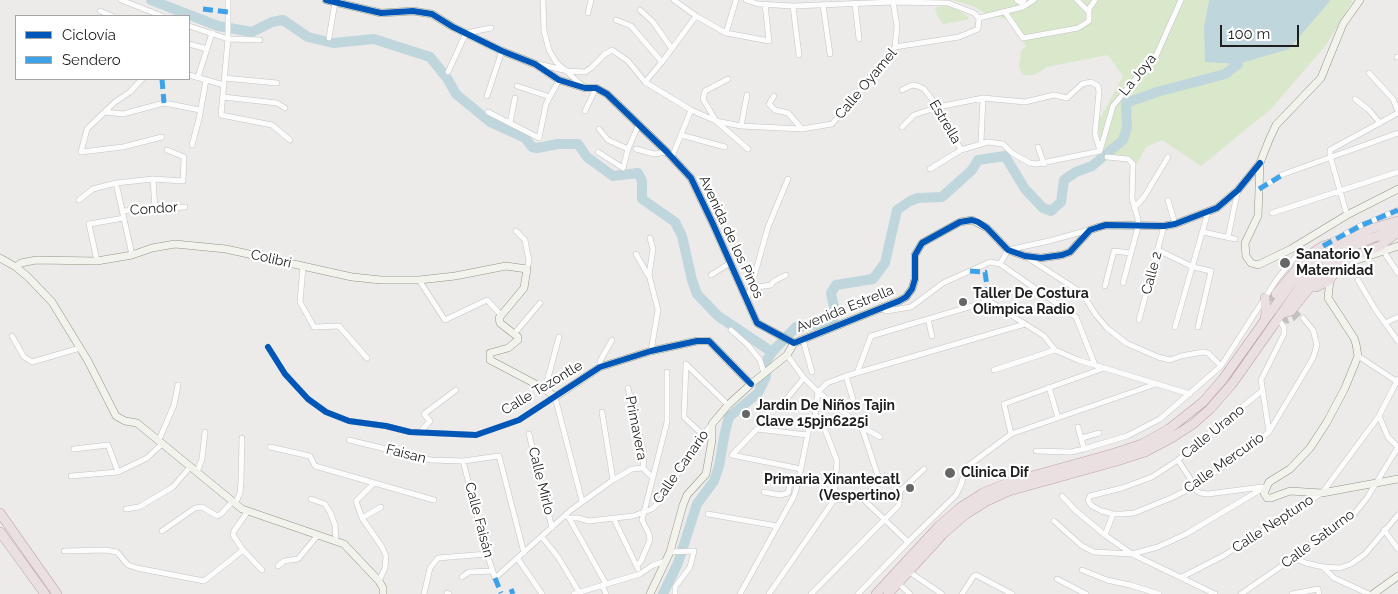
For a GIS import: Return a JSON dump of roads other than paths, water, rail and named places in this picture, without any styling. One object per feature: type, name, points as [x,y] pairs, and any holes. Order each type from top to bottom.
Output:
[{"type":"highway","points":[[876,594],[939,526],[961,507],[983,493],[1007,483],[1142,444],[1170,429],[1202,402],[1223,379],[1289,287],[1308,267],[1331,249],[1370,229],[1398,221]]},
{"type":"highway","points":[[1279,316],[1291,311],[1311,286],[1330,270],[1365,251],[1380,246],[1398,231]]},
{"type":"highway","points":[[888,594],[944,533],[966,514],[986,501],[1009,491],[1145,452],[1193,424],[1210,409],[1232,384],[1279,316],[1312,275],[1336,256],[1353,246],[1372,238],[1398,231]]},
{"type":"highway","points":[[1276,294],[1300,258],[1323,246],[1349,240]]},
{"type":"highway","points":[[1300,315],[1312,290],[1330,280]]},
{"type":"highway","points":[[1265,298],[1265,320]]},
{"type":"highway","points":[[0,513],[57,594]]},
{"type":"highway","points":[[0,532],[45,594]]},
{"type":"street","points":[[121,0],[159,15]]},
{"type":"street","points":[[228,0],[228,40],[221,115],[272,124],[290,140]]},
{"type":"street","points":[[543,0],[544,32],[549,50],[556,62],[585,88]]},
{"type":"street","points":[[588,13],[591,0]]},
{"type":"street","points":[[674,0],[696,16],[726,33],[769,40],[765,4]]},
{"type":"street","points":[[726,33],[736,0]]},
{"type":"street","points":[[746,0],[765,4],[779,3],[793,6],[933,1],[948,3],[974,13],[979,18],[1023,7],[1034,0]]},
{"type":"street","points":[[804,6],[808,0]]},
{"type":"street","points":[[1018,0],[1022,3],[1024,0]]},
{"type":"street","points":[[1077,0],[1089,12]]},
{"type":"street","points":[[1005,12],[1023,38],[1078,28],[1089,21],[1089,12],[1095,0]]},
{"type":"street","name":"La Joya","points":[[1100,151],[1113,106],[1140,72],[1156,56],[1181,0]]},
{"type":"street","points":[[1000,264],[1008,250],[1106,225],[1138,227],[1174,224],[1208,212],[1224,203],[1238,190],[1260,163],[1276,125],[1320,78],[1343,24],[1360,0]]},
{"type":"street","points":[[329,38],[330,1],[381,13],[413,11],[432,14],[502,51],[534,64],[568,71],[585,72],[604,54],[612,50],[628,61],[645,82],[691,110],[716,121],[741,126],[802,129]]},
{"type":"street","points":[[893,2],[897,26],[895,47]]},
{"type":"street","points":[[855,4],[859,38]]},
{"type":"street","points":[[823,5],[830,54]]},
{"type":"street","points":[[793,6],[799,55]]},
{"type":"street","points":[[640,10],[653,22],[672,49]]},
{"type":"street","points":[[100,11],[110,15]]},
{"type":"street","points":[[645,82],[696,16]]},
{"type":"street","name":"Calle Oyamel","points":[[802,129],[832,124],[895,47],[959,36],[978,29],[979,18]]},
{"type":"street","points":[[616,20],[631,26],[662,62]]},
{"type":"street","points":[[190,26],[228,40],[260,40]]},
{"type":"street","points":[[466,33],[491,28]]},
{"type":"street","points":[[198,77],[212,33]]},
{"type":"street","points":[[448,72],[466,33]]},
{"type":"street","points":[[190,44],[207,49]]},
{"type":"street","points":[[487,96],[502,51]]},
{"type":"street","points":[[534,64],[559,80],[585,88],[596,88],[585,111]]},
{"type":"street","points":[[1347,215],[1330,156],[1332,148],[1398,112],[1393,100],[1369,73]]},
{"type":"street","points":[[190,75],[224,85]]},
{"type":"street","points":[[224,78],[277,83]]},
{"type":"street","points":[[728,79],[705,91],[703,99],[716,121],[748,149]]},
{"type":"street","points":[[141,80],[87,129],[81,152],[124,147],[162,137]]},
{"type":"street","points":[[192,145],[206,80]]},
{"type":"street","points":[[488,112],[539,138],[546,104],[559,80]]},
{"type":"street","points":[[902,127],[914,115],[938,107],[983,98],[1025,102],[1032,102],[1054,95],[1067,98],[1086,81],[1094,82],[1098,86],[1095,134],[1100,151],[1044,164],[1030,163],[1012,153],[1003,144],[981,142],[961,150],[930,169]]},
{"type":"street","name":"Estrella","points":[[902,90],[912,85],[924,89],[938,107],[961,150]]},
{"type":"street","points":[[517,86],[550,97]]},
{"type":"street","name":"Avenida de los Pinos","points":[[596,88],[607,94],[639,124],[670,154],[691,178],[757,323],[794,343]]},
{"type":"street","points":[[741,126],[747,95]]},
{"type":"street","points":[[774,96],[769,104],[775,110],[788,113],[802,129]]},
{"type":"street","points":[[223,97],[277,103],[285,108]]},
{"type":"street","points":[[510,123],[515,98]]},
{"type":"street","points":[[981,142],[983,98]]},
{"type":"street","points":[[1355,99],[1369,110],[1380,123]]},
{"type":"street","points":[[105,112],[123,114],[164,103],[200,110]]},
{"type":"street","points":[[636,148],[654,154],[670,154],[681,135],[691,110]]},
{"type":"street","points":[[598,152],[623,168],[628,149],[639,124]]},
{"type":"street","points":[[599,129],[608,140],[628,149]]},
{"type":"street","points":[[1259,190],[1284,174],[1398,133]]},
{"type":"street","points":[[681,135],[725,147]]},
{"type":"street","points":[[1038,146],[1044,164]]},
{"type":"street","points":[[79,200],[94,190],[116,183],[154,179],[183,182],[184,157],[167,150]]},
{"type":"street","points":[[1107,157],[1116,159],[1128,158],[1134,164],[1132,198],[1138,227],[1123,283]]},
{"type":"street","points":[[1134,208],[1144,197],[1168,157]]},
{"type":"street","points":[[1260,163],[1258,216],[1245,243],[1246,256],[1251,263],[1258,265],[1291,249],[1347,215],[1398,189]]},
{"type":"street","points":[[1272,213],[1398,172]]},
{"type":"street","points":[[154,179],[155,209]]},
{"type":"street","points":[[746,300],[768,227],[788,179]]},
{"type":"street","points":[[116,183],[132,255]]},
{"type":"street","points":[[1228,237],[1238,190]]},
{"type":"street","points":[[1168,200],[1174,224]]},
{"type":"street","name":"Condor","points":[[123,211],[185,207]]},
{"type":"street","points":[[1314,235],[1323,246],[1360,226],[1398,210]]},
{"type":"street","points":[[1175,327],[1208,212]]},
{"type":"street","points":[[97,261],[90,224],[124,218]]},
{"type":"street","name":"Avenida Estrella","points":[[794,343],[906,297],[912,289],[915,279],[915,255],[922,243],[960,222],[972,220],[978,222],[987,228],[1008,250],[1025,256],[1041,258],[1070,252],[1090,230]]},
{"type":"street","name":"Calle 2","points":[[1139,320],[1164,226]]},
{"type":"street","points":[[516,231],[526,240],[529,261],[524,288],[499,318],[500,323],[518,337],[518,340],[508,348],[490,353],[490,360],[545,389],[555,397],[582,501]]},
{"type":"street","points":[[1203,232],[1235,239]]},
{"type":"street","points":[[1314,235],[1314,252]]},
{"type":"street","points":[[649,275],[653,249],[650,238]]},
{"type":"street","name":"Colibri","points":[[16,267],[20,263],[36,260],[97,261],[132,255],[152,248],[175,244],[226,249],[304,267],[381,280],[419,280],[455,276],[506,266],[527,269]]},
{"type":"street","points":[[1054,521],[1082,546],[1094,552],[1132,554],[1158,547],[1186,534],[1265,487],[1269,482],[1290,469],[1310,448],[1327,422],[1346,388],[1358,356],[1354,338],[1328,298],[1330,280],[1338,270],[1354,261],[1398,246]]},
{"type":"street","points":[[1036,451],[1071,452],[1084,449],[1127,436],[1160,419],[1221,366],[1277,279],[1300,258],[1291,249]]},
{"type":"street","points":[[1158,250],[1193,267],[1209,270],[1212,274],[1198,327]]},
{"type":"street","points":[[1105,286],[1114,251],[1130,254]]},
{"type":"street","points":[[1354,261],[1365,251]]},
{"type":"street","points":[[636,254],[649,275],[658,310],[651,351]]},
{"type":"street","points":[[1386,255],[1398,273]]},
{"type":"street","points":[[1025,256],[1082,293],[1106,328],[1126,342],[1158,357],[1170,360],[1181,356],[1203,352],[1208,353],[1221,366]]},
{"type":"street","points":[[0,258],[16,267],[28,277],[52,302],[80,348],[116,416],[125,421],[137,423],[234,503],[248,511],[344,544],[379,580],[383,588],[383,594]]},
{"type":"street","points":[[882,308],[886,311],[911,307],[943,282],[990,262],[1000,264],[1076,317],[1095,365]]},
{"type":"street","points":[[711,275],[730,264]]},
{"type":"street","points":[[304,267],[300,302],[314,327],[339,326],[367,358]]},
{"type":"street","points":[[751,288],[771,286],[774,281],[786,276]]},
{"type":"street","points":[[419,280],[445,320],[487,300],[501,315]]},
{"type":"street","points":[[1358,280],[1398,341]]},
{"type":"street","points":[[856,373],[871,336],[989,301],[1044,336],[1056,350],[1078,360],[1190,394]]},
{"type":"street","points":[[514,334],[540,303]]},
{"type":"street","name":"Calle Mercurio","points":[[1113,514],[1134,513],[1194,487],[1240,456],[1270,432],[1313,358],[1316,345],[1312,330],[1300,315]]},
{"type":"street","points":[[1270,432],[1261,380],[1284,334],[1284,327],[1279,316]]},
{"type":"street","points":[[1385,323],[1398,317]]},
{"type":"street","points":[[928,319],[932,336]]},
{"type":"street","points":[[740,594],[794,496],[810,423],[816,416],[818,392],[827,384],[846,376],[1025,324]]},
{"type":"street","points":[[731,330],[748,345],[760,360],[764,373]]},
{"type":"street","points":[[12,336],[24,357],[32,362],[80,348]]},
{"type":"street","points":[[545,389],[559,337]]},
{"type":"street","points":[[600,367],[600,361],[612,340]]},
{"type":"street","points":[[803,340],[812,372]]},
{"type":"street","name":"Calle Tezontle","points":[[268,347],[285,374],[308,399],[326,412],[349,421],[365,422],[410,432],[476,435],[518,420],[600,367],[651,351],[698,341],[709,341],[751,384]]},
{"type":"street","points":[[650,594],[666,561],[674,553],[683,505],[687,495],[706,474],[712,440],[712,424],[728,405],[787,355],[794,343]]},
{"type":"street","points":[[994,370],[1056,350]]},
{"type":"street","points":[[787,355],[804,378],[818,392],[862,427],[880,438]]},
{"type":"street","points":[[1358,356],[1397,380]]},
{"type":"street","points":[[703,435],[684,417],[686,364],[728,405]]},
{"type":"street","points":[[1011,434],[1004,404],[1105,368]]},
{"type":"street","points":[[637,566],[650,540],[642,520],[667,422],[667,372]]},
{"type":"street","points":[[846,376],[854,403]]},
{"type":"street","points":[[783,403],[804,378]]},
{"type":"street","name":"Calle Neptuno","points":[[1182,577],[1223,556],[1322,493],[1378,416],[1397,380]]},
{"type":"street","points":[[858,594],[959,492],[968,466],[1011,434],[1156,384]]},
{"type":"street","points":[[71,476],[118,472],[147,458],[161,441],[174,405],[178,385]]},
{"type":"street","points":[[1049,387],[1058,418]]},
{"type":"street","name":"Primavera","points":[[628,388],[644,453],[643,468]]},
{"type":"street","points":[[420,432],[430,421],[424,414],[456,390]]},
{"type":"street","name":"Calle Urano","points":[[1113,514],[1092,506],[1088,500],[1090,496],[1122,488],[1152,477],[1178,460],[1263,390]]},
{"type":"street","points":[[602,412],[613,480]]},
{"type":"street","points":[[769,594],[834,500],[837,461],[821,419],[816,416]]},
{"type":"street","points":[[1378,416],[1388,437],[1398,447]]},
{"type":"street","name":"Calle Canario","points":[[567,517],[589,521],[614,519],[644,513],[652,509],[660,501],[712,424]]},
{"type":"street","points":[[862,427],[880,482]]},
{"type":"street","points":[[1078,427],[1084,449]]},
{"type":"street","points":[[801,469],[732,456],[757,429],[807,435]]},
{"type":"street","points":[[197,472],[202,459],[205,432]]},
{"type":"street","points":[[1082,438],[1099,433]]},
{"type":"street","name":"Calle Mirlo","points":[[529,434],[552,528]]},
{"type":"street","points":[[162,531],[195,508],[202,507],[218,516],[234,503],[240,487],[242,438]]},
{"type":"street","name":"Faisan","points":[[349,440],[431,460],[463,461],[499,456],[524,554]]},
{"type":"street","points":[[74,449],[108,445],[118,472]]},
{"type":"street","points":[[270,447],[310,456],[315,466],[434,500]]},
{"type":"street","name":"Calle Saturno","points":[[1241,594],[1354,514],[1377,483],[1398,447]]},
{"type":"street","points":[[1178,460],[1194,487],[1200,493],[1208,494],[1265,487]]},
{"type":"street","name":"Calle Faisán","points":[[463,461],[495,578],[518,560]]},
{"type":"street","points":[[126,509],[139,507],[173,487],[190,467]]},
{"type":"street","points":[[542,594],[518,560],[552,528],[567,517],[582,501],[613,480],[632,469],[643,468],[653,478]]},
{"type":"street","points":[[811,594],[884,518],[899,505],[900,491],[924,468]]},
{"type":"street","points":[[834,500],[862,498],[886,476]]},
{"type":"street","points":[[1265,487],[1265,496],[1271,498],[1290,491],[1322,493],[1398,479]]},
{"type":"street","points":[[764,492],[788,493],[790,484],[798,483]]},
{"type":"street","points":[[373,484],[356,501],[362,518],[386,556],[385,568],[379,580]]},
{"type":"street","points":[[1062,496],[1105,535],[1132,554],[1215,594]]},
{"type":"street","points":[[862,498],[908,542]]},
{"type":"street","points":[[311,499],[325,504],[330,512],[335,525],[336,542]]},
{"type":"street","points":[[362,518],[381,507]]},
{"type":"street","points":[[248,511],[233,533],[243,550],[262,570]]},
{"type":"street","points":[[708,514],[777,526]]},
{"type":"street","points":[[1105,535],[1113,514]]},
{"type":"street","points":[[1293,558],[1306,564],[1323,567],[1340,568],[1351,564],[1365,554],[1398,515]]},
{"type":"street","points":[[567,517],[604,584],[606,594]]},
{"type":"street","points":[[614,519],[640,574]]},
{"type":"street","points":[[921,529],[929,537]]},
{"type":"street","points":[[1384,530],[1398,549]]},
{"type":"street","points":[[278,566],[284,561],[298,559],[318,535]]},
{"type":"street","points":[[542,537],[558,557],[577,593],[640,574],[653,565],[666,561]]},
{"type":"street","points":[[64,551],[105,550],[117,552],[128,565],[137,568],[204,581],[243,550]]},
{"type":"street","points":[[674,553],[693,551],[690,567],[675,587],[675,594]]},
{"type":"street","points":[[424,594],[430,568],[438,558],[487,554]]},
{"type":"street","points":[[1323,567],[1334,578],[1369,594]]},
{"type":"street","points":[[1082,570],[1107,580],[1158,594]]},
{"type":"street","points":[[462,577],[469,572],[493,571]]},
{"type":"street","points":[[908,571],[942,594]]},
{"type":"street","points":[[962,594],[972,577],[978,575],[1012,594]]},
{"type":"street","points":[[1373,594],[1398,576]]},
{"type":"street","points":[[1057,579],[1086,594]]},
{"type":"street","points":[[898,584],[910,594]]},
{"type":"street","points":[[1292,594],[1318,589],[1319,594]]},
{"type":"water","points":[[1209,0],[1331,0],[1289,49],[1238,64],[1205,62],[1204,27]]},
{"type":"waterway","points":[[151,0],[190,15]]},
{"type":"waterway","points":[[190,15],[218,26],[252,32],[272,22],[283,20],[308,37],[333,43],[374,39],[430,57],[447,78],[456,94],[490,122],[525,138],[532,147],[578,144],[587,157],[613,176],[638,173],[642,181],[642,199],[675,222],[682,236],[697,294],[718,316],[772,352]]},
{"type":"waterway","points":[[663,594],[678,563],[697,504],[714,481],[729,417],[758,393],[766,377],[767,360],[772,352],[796,327],[833,321],[835,312],[831,293],[836,285],[873,279],[885,263],[897,210],[918,198],[942,197],[972,170],[978,160],[1005,156],[1025,189],[1043,208],[1051,211],[1061,202],[1064,180],[1076,172],[1092,166],[1123,140],[1127,128],[1126,103],[1157,92],[1225,74],[1238,64]]},
{"type":"tunnel","points":[[1276,294],[1271,303],[1272,310],[1277,315],[1287,319],[1298,311]]},
{"type":"place","name":"Sanatorio Y Maternidad","points":[[1285,263]]},
{"type":"place","name":"Taller De Costura Olimpica Radio","points":[[963,302]]},
{"type":"place","name":"Jardin De Niños Tajin Clave 15pjn6225i","points":[[746,414]]},
{"type":"place","name":"Clinica Dif","points":[[950,473]]},
{"type":"place","name":"Primaria Xinantecatl (Vespertino)","points":[[910,488]]}]
